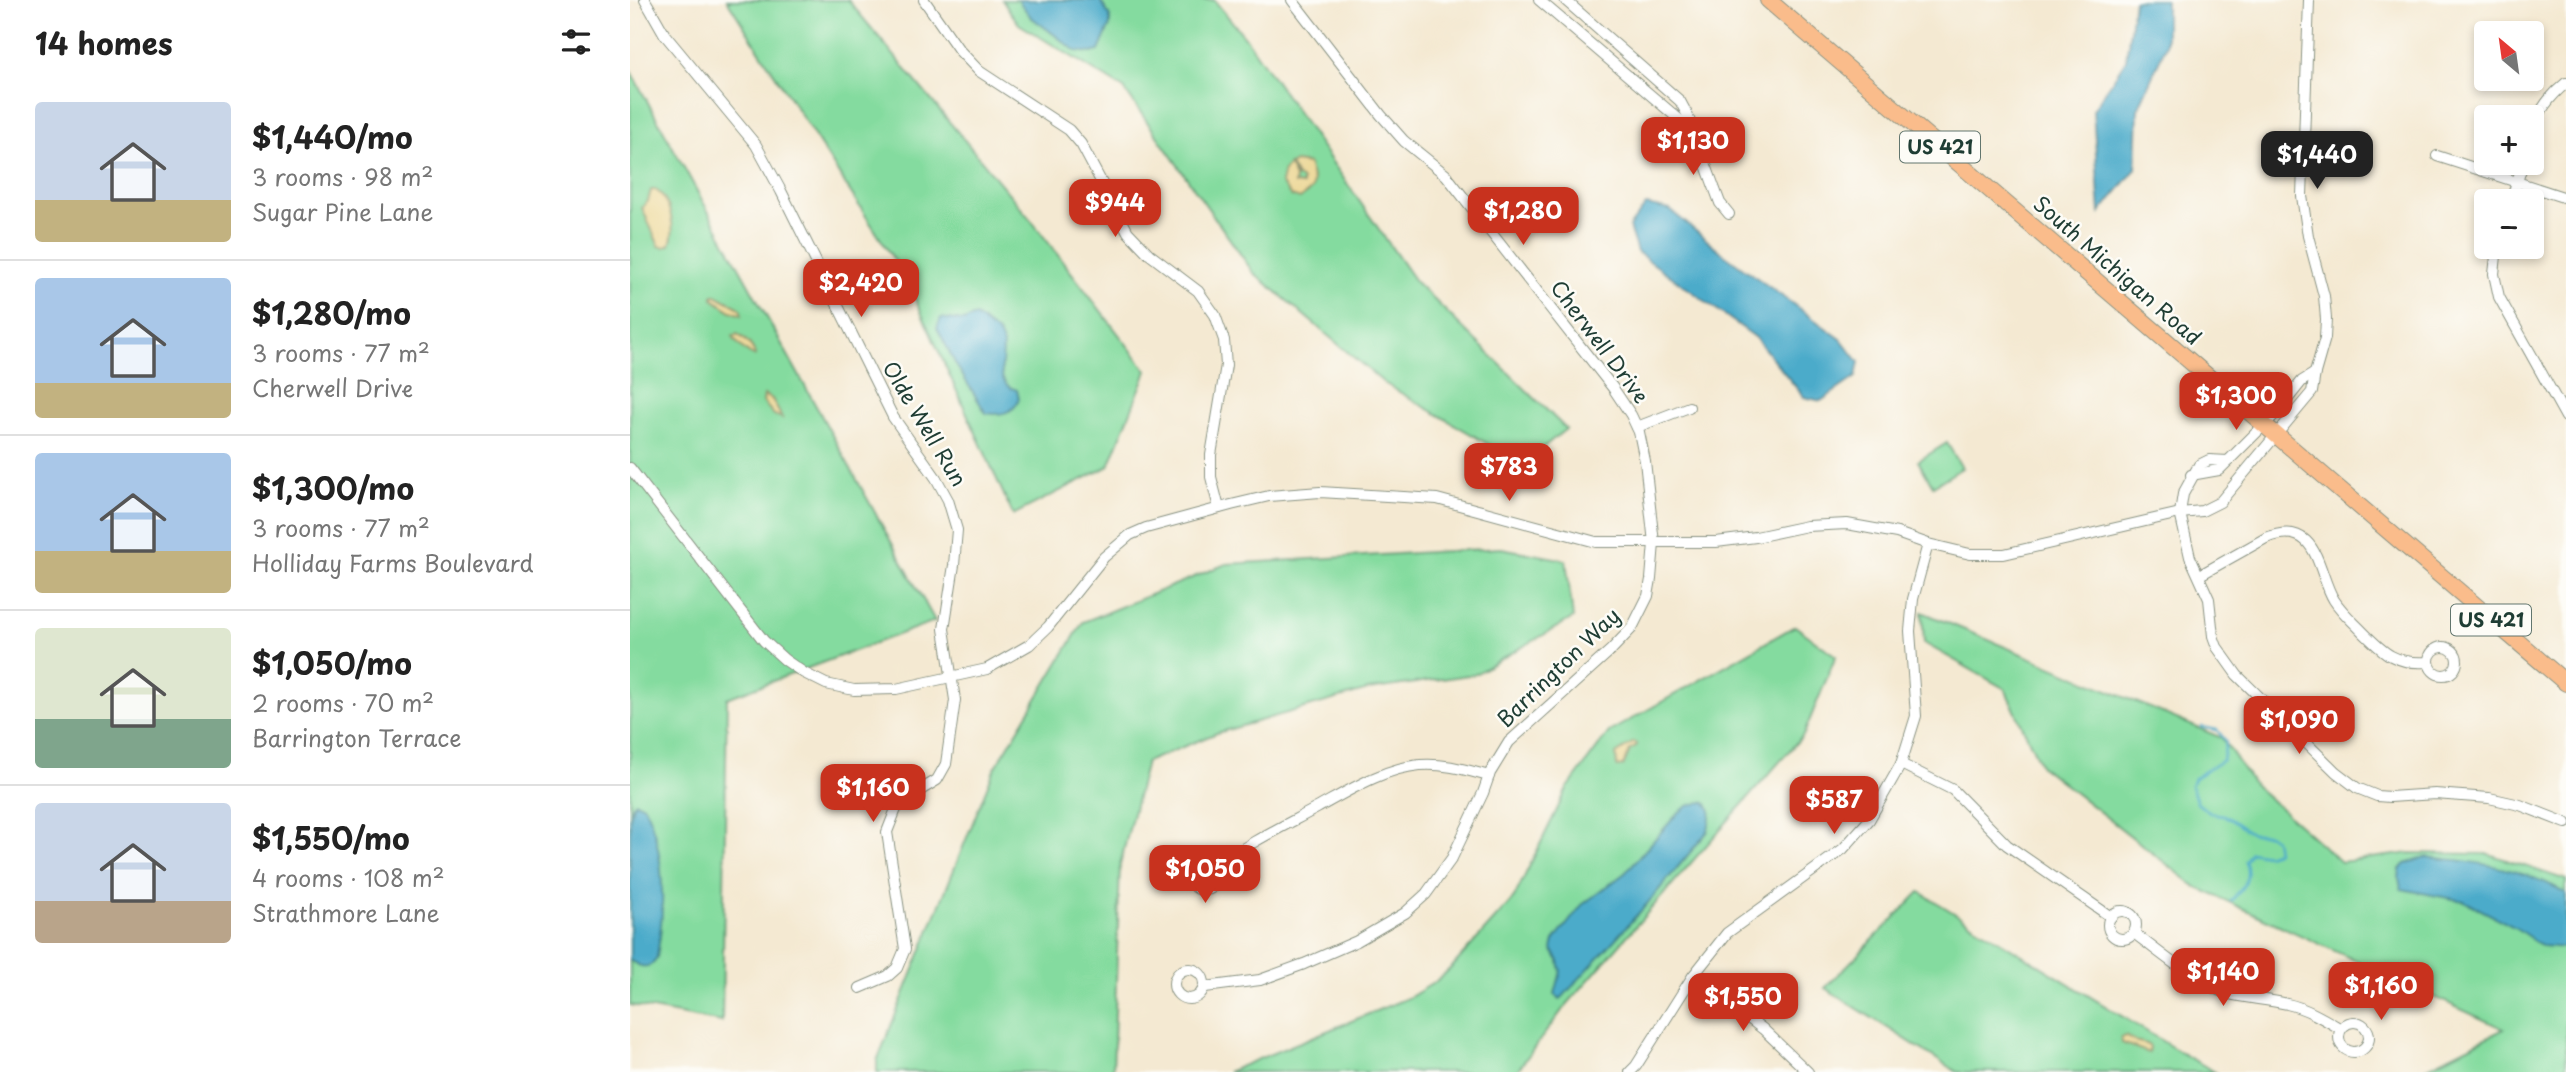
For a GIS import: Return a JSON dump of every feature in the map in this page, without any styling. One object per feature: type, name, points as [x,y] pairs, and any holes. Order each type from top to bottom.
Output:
[{"type":"main road","name":"South Michigan Road","points":[[1768,0],[2566,683]]},
{"type":"street","name":"Olde Well Run","points":[[645,0],[672,45],[756,145],[892,417],[936,478],[948,500],[957,530],[944,629],[955,700],[954,718],[943,772],[937,780],[904,800],[896,809],[887,832],[905,949],[897,968],[888,976],[860,988]]},
{"type":"street","points":[[924,0],[959,50],[979,71],[1069,130],[1081,144],[1128,232],[1149,254],[1198,291],[1215,315],[1224,340],[1226,365],[1212,455],[1211,477],[1219,508]]},
{"type":"street","name":"Cherwell Drive","points":[[1292,0],[1381,115],[1404,141],[1446,175],[1613,388],[1637,427],[1645,461],[1654,543]]},
{"type":"street","points":[[1539,0],[1681,121],[1689,123]]},
{"type":"street","points":[[1565,0],[1680,101],[1720,203],[1728,214]]},
{"type":"street","points":[[630,468],[764,641],[804,673],[827,684],[854,690],[896,689],[987,669],[1029,645],[1048,626],[1104,557],[1130,535],[1146,528],[1269,496],[1320,492],[1437,499],[1596,542],[1716,542],[1830,523],[1847,524],[1897,533],[1927,544],[1970,554],[2004,554],[2180,513],[2202,511],[2220,502],[2302,381],[2315,373],[2325,338],[2324,296],[2308,236],[2302,196],[2309,0]]},
{"type":"street","points":[[1617,66],[1627,53]]},
{"type":"street","points":[[2544,108],[2566,83]]},
{"type":"street","points":[[2437,156],[2566,198]]},
{"type":"street","points":[[2514,189],[2519,175]]},
{"type":"street","points":[[2496,259],[2494,274],[2499,297],[2566,417]]},
{"type":"street","points":[[1637,427],[1689,407]]},
{"type":"street","points":[[2269,431],[2228,461],[2209,460],[2199,465],[2191,475],[2183,494],[2180,513],[2190,557],[2209,599],[2213,636],[2228,665],[2346,781],[2357,788],[2377,796],[2390,797],[2435,794],[2488,798],[2520,805],[2566,823]]},
{"type":"street","points":[[2200,575],[2276,534],[2297,537],[2308,543],[2319,558],[2328,590],[2340,609],[2385,654],[2413,663],[2428,662]]},
{"type":"street","name":"Barrington Way","points":[[1205,987],[1260,980],[1304,964],[1357,941],[1405,913],[1426,894],[1452,858],[1489,776],[1509,742],[1632,628],[1648,596],[1654,543]]},
{"type":"street","points":[[1630,1072],[1693,976],[1727,933],[1843,849],[1869,820],[1901,764],[1916,716],[1910,631],[1913,599],[1927,544]]},
{"type":"street","points":[[1901,764],[1953,790],[2007,845],[2110,918]]},
{"type":"street","points":[[1216,868],[1236,852],[1267,834],[1349,791],[1404,768],[1441,765],[1489,776]]},
{"type":"street","points":[[2122,911],[2130,913],[2136,920],[2134,933],[2126,938],[2117,938],[2108,927],[2110,918],[2122,911]]},
{"type":"street","points":[[2134,933],[2217,989],[2230,994],[2289,1004],[2307,1010],[2341,1029]]},
{"type":"street","points":[[1693,976],[1763,1029],[1808,1072]]},
{"type":"green space","points":[[727,0],[848,0],[1031,220],[1147,371],[1109,466],[1013,515],[905,277]]},
{"type":"green space","points":[[1002,0],[1214,0],[1245,37],[1415,281],[1566,429],[1522,464],[1384,383],[1253,272],[1124,89],[1019,24]]},
{"type":"green space","points":[[630,70],[935,621],[727,698],[722,1022],[630,1005]]},
{"type":"green space","points":[[1947,443],[1962,468],[1933,486],[1918,461]]},
{"type":"green space","points":[[1501,548],[1566,560],[1573,618],[1475,674],[1368,690],[1217,733],[1146,762],[1120,865],[1113,1072],[877,1072],[877,1061],[994,770],[1083,622],[1226,564]]},
{"type":"green space","points":[[1922,612],[2222,738],[2254,785],[2341,862],[2410,853],[2489,854],[2566,880],[2566,1072],[2418,1072],[2504,1029],[2196,887],[2041,766],[2005,689],[1924,643]]},
{"type":"green space","points":[[1795,626],[1836,656],[1804,734],[1564,1008],[1516,1072],[1227,1072],[1410,997],[1435,982],[1452,967],[1514,898],[1567,789],[1609,732]]},
{"type":"green space","points":[[1920,892],[2215,1072],[1957,1072],[1825,988]]},
{"type":"sand","points":[[1295,162],[1308,164],[1313,181],[1312,189],[1300,199],[1291,196],[1281,183],[1284,170],[1289,165],[1295,178],[1294,184],[1302,185],[1302,180],[1290,165]]},
{"type":"sand","points":[[651,190],[656,190],[661,195],[671,215],[672,238],[670,245],[665,247],[659,246],[642,208],[648,201]]},
{"type":"sand","points":[[713,295],[740,308],[742,315],[713,299]]},
{"type":"sand","points":[[737,334],[749,344],[755,356],[745,351],[736,341],[733,336]]},
{"type":"sand","points":[[764,395],[772,399],[782,418],[774,415],[763,402]]},
{"type":"sand","points":[[1634,742],[1636,747],[1630,750],[1623,766],[1617,767],[1616,754]]},
{"type":"sand","points":[[2126,1036],[2147,1044],[2150,1047],[2149,1053],[2122,1043],[2121,1038]]},
{"type":"water","points":[[1018,0],[1100,0],[1110,17],[1110,25],[1099,51],[1076,51],[1031,17]]},
{"type":"water","points":[[2134,0],[2166,0],[2166,45],[2138,109],[2136,169],[2100,213],[2093,110],[2126,60]]},
{"type":"water","points":[[1646,205],[1670,210],[1724,254],[1841,339],[1859,362],[1856,377],[1821,401],[1804,397],[1755,337],[1637,252],[1629,227]]},
{"type":"water","points":[[975,316],[996,332],[1002,341],[1002,376],[1009,387],[1017,390],[1019,399],[1014,408],[1006,412],[986,413],[937,328],[941,318],[964,321]]},
{"type":"water","points":[[636,802],[644,806],[651,823],[662,880],[657,957],[648,966],[638,965],[630,960],[630,818]]},
{"type":"water","points":[[1701,802],[1706,803],[1711,810],[1708,831],[1647,904],[1560,1000],[1555,994],[1561,971],[1552,949],[1554,941],[1582,905],[1625,873],[1678,813]]},
{"type":"water","points":[[2425,857],[2498,867],[2533,877],[2566,893],[2566,948],[2542,946],[2516,928],[2464,901],[2401,889],[2400,869]]},
{"type":"waterway","points":[[2202,727],[2217,730],[2226,741],[2223,760],[2194,778],[2191,785],[2197,803],[2210,813],[2224,815],[2252,834],[2268,834],[2275,839],[2277,851],[2267,855],[2251,852],[2245,861],[2245,883],[2231,901]]}]
